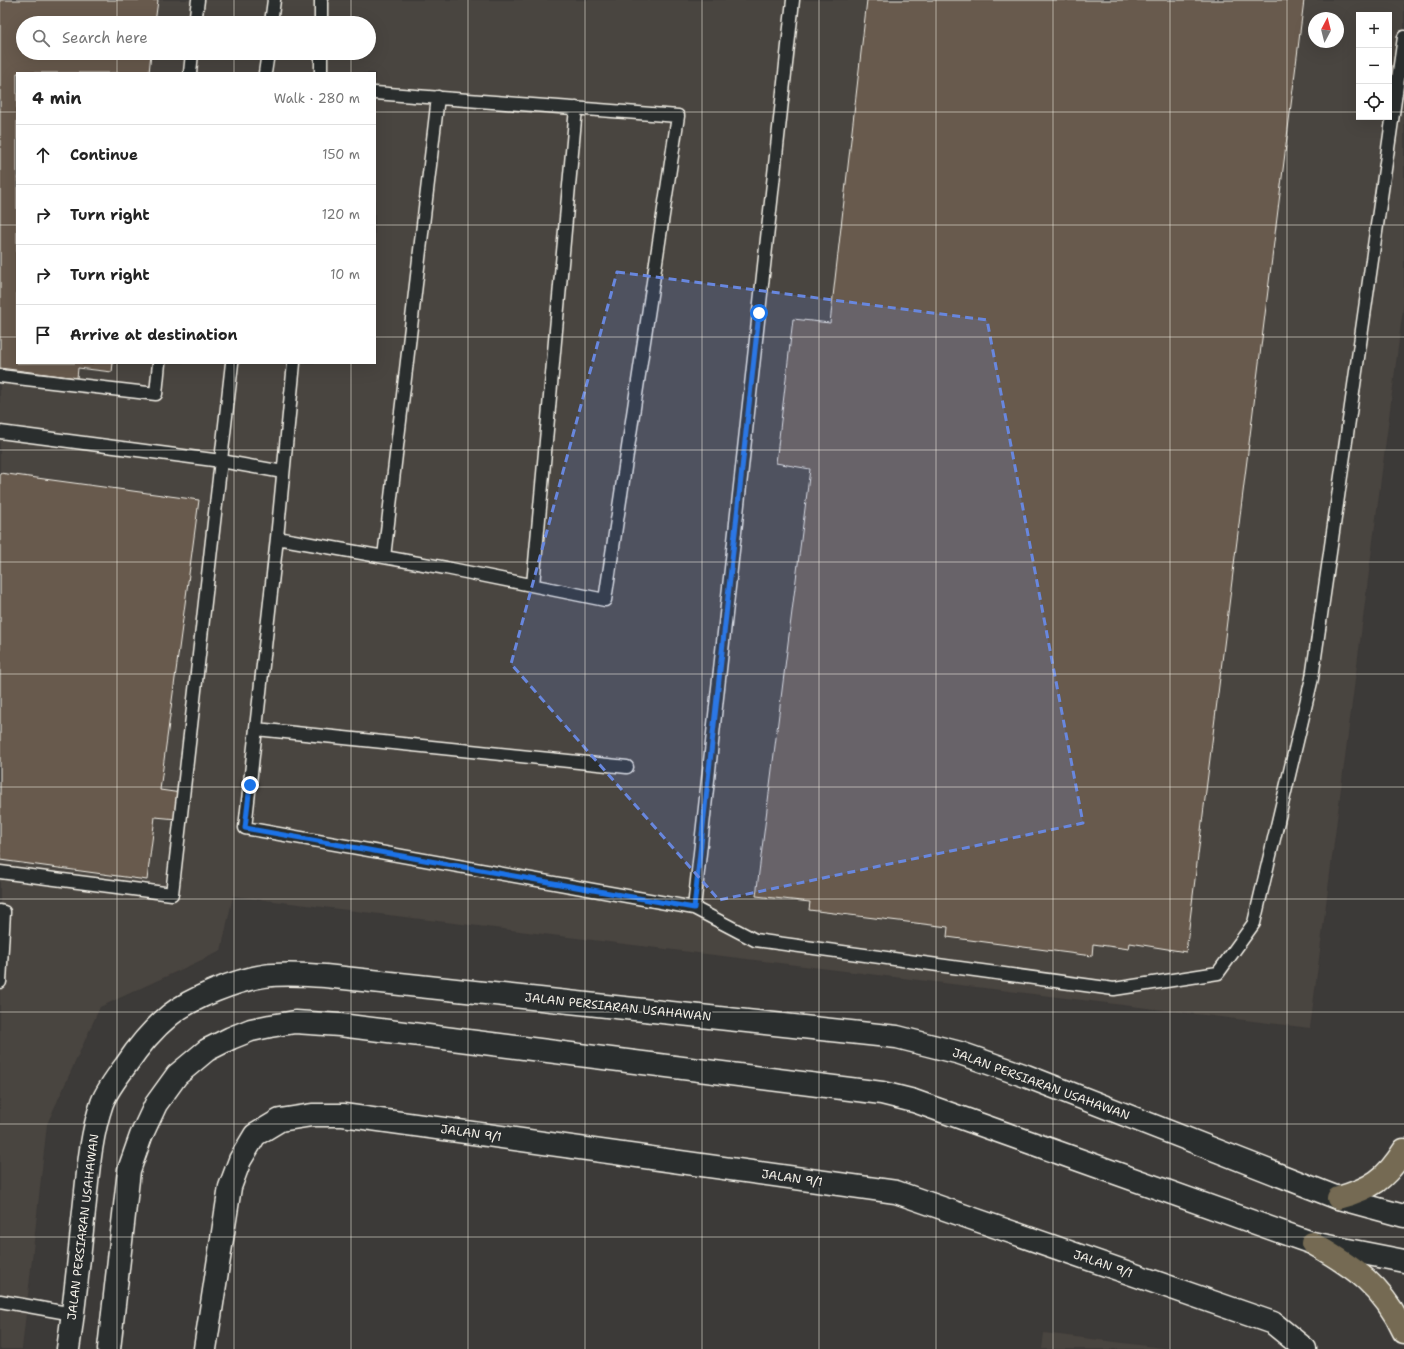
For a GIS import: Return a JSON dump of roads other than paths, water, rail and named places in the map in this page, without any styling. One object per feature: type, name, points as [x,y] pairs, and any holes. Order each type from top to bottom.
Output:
[{"type":"main road","points":[[1338,1198],[1358,1193],[1374,1184],[1396,1163],[1404,1150]]},
{"type":"main road","points":[[1312,1243],[1343,1261],[1361,1274],[1388,1304],[1404,1332]]},
{"type":"street","name":"JALAN PERSIARAN USAHAWAN","points":[[68,1349],[90,1156],[94,1128],[102,1101],[132,1056],[170,1015],[191,1002],[214,992],[240,982],[265,976],[325,976],[897,1037],[960,1053],[1026,1076],[1338,1198],[1404,1216]]},
{"type":"street","points":[[109,1349],[129,1170],[141,1136],[156,1104],[177,1075],[207,1050],[251,1030],[295,1022],[340,1025],[882,1093],[914,1101],[1312,1243],[1404,1261]]},
{"type":"street","name":"JALAN 9/1","points":[[205,1349],[230,1187],[240,1160],[254,1135],[280,1120],[312,1115],[343,1115],[896,1192],[1272,1322],[1306,1349]]},
{"type":"lane","points":[[196,16],[198,0]]},
{"type":"lane","points":[[272,16],[274,0]]},
{"type":"lane","points":[[321,0],[321,16]]},
{"type":"lane","points":[[694,908],[793,0]]},
{"type":"lane","points":[[294,364],[277,538],[245,828],[694,908],[755,940],[1114,989],[1218,973],[1254,923],[1312,678],[1404,37]]},
{"type":"lane","points":[[190,72],[191,60]]},
{"type":"lane","points":[[266,72],[267,60]]},
{"type":"lane","points":[[321,60],[321,72]]},
{"type":"lane","points":[[277,538],[446,568],[605,600],[678,116],[376,93]]},
{"type":"lane","points":[[384,557],[438,98]]},
{"type":"lane","points":[[533,586],[576,108]]},
{"type":"lane","points":[[0,376],[156,394],[159,364]]},
{"type":"lane","points":[[0,872],[172,894],[232,364]]},
{"type":"lane","points":[[0,432],[221,461],[283,472]]},
{"type":"lane","points":[[256,729],[627,767]]},
{"type":"lane","points":[[0,911],[4,912],[0,982]]},
{"type":"lane","points":[[0,1301],[73,1314]]}]
